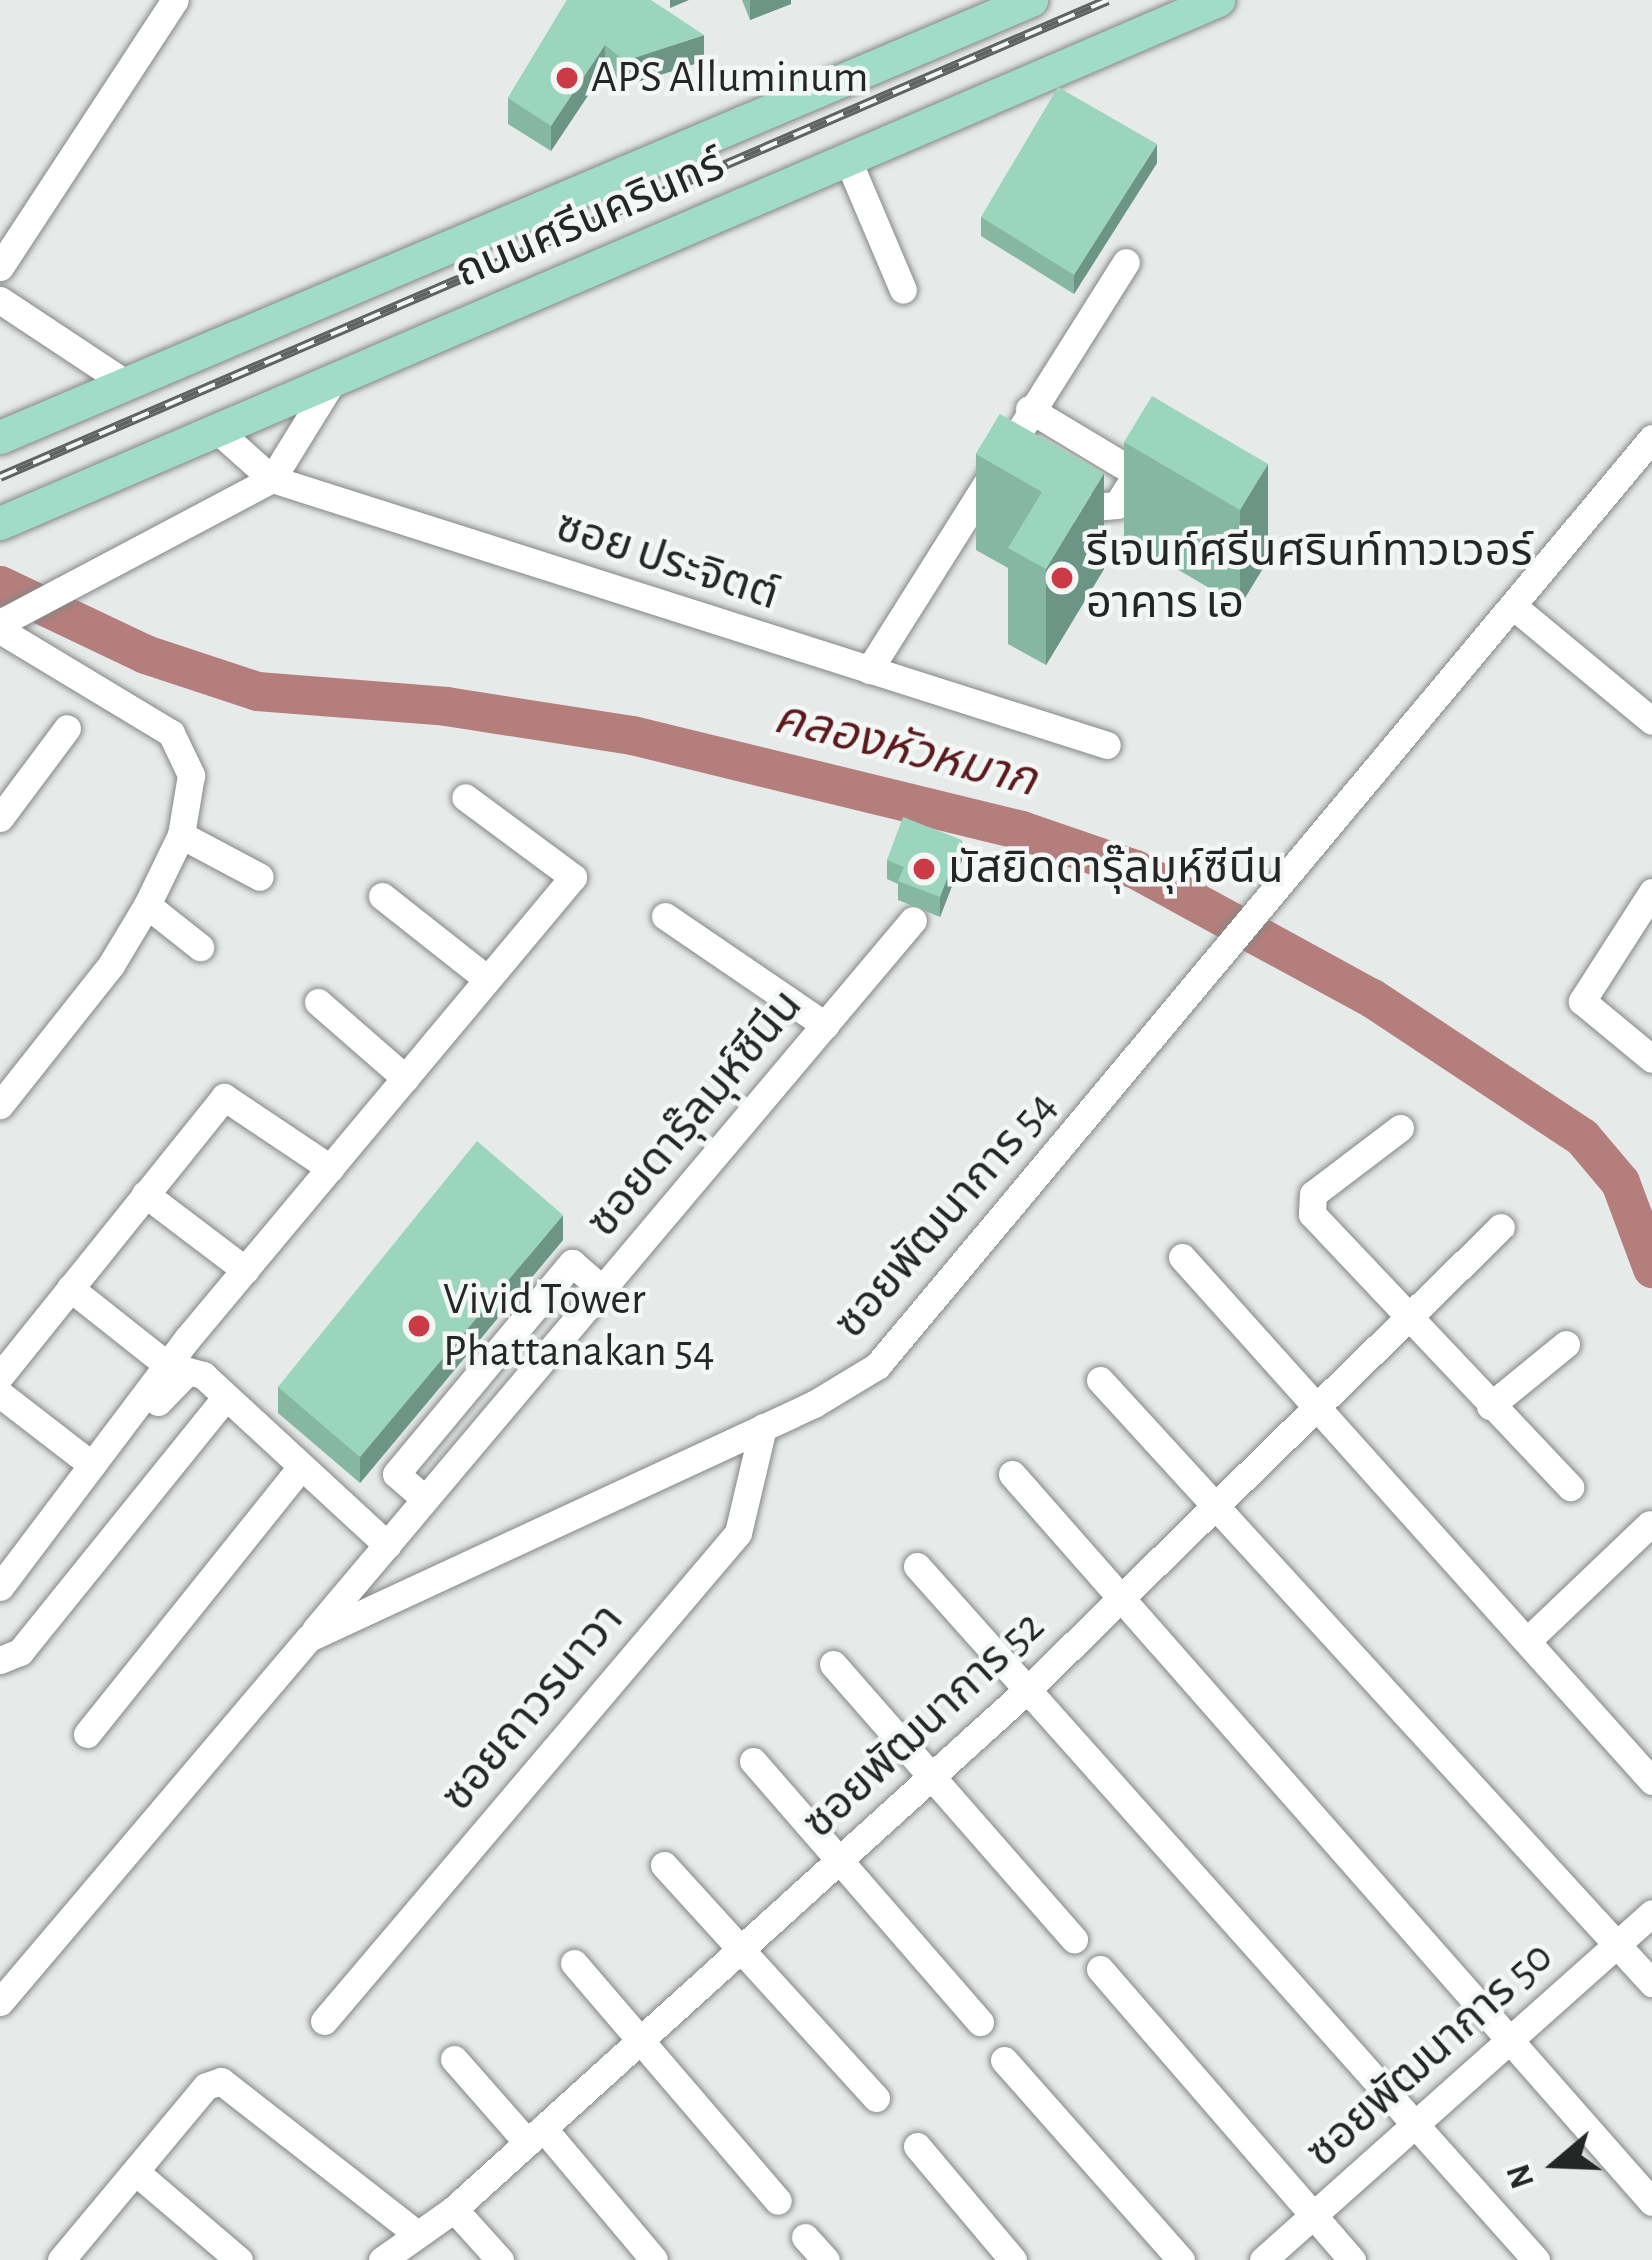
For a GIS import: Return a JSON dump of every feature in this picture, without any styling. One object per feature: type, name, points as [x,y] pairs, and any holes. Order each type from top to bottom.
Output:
[{"type":"main road","name":"ถนนศรีนครินทร์","points":[[0,437],[1031,0]]},
{"type":"main road","name":"ถนนศรีนครินทร์","points":[[0,524],[1218,0]]},
{"type":"main road","points":[[0,458],[116,388]]},
{"type":"main road","points":[[0,502],[135,465]]},
{"type":"street","points":[[0,267],[175,0]]},
{"type":"street","points":[[847,158],[903,290]]},
{"type":"street","points":[[868,670],[1013,478],[1029,409],[1126,262]]},
{"type":"street","points":[[0,300],[116,388]]},
{"type":"street","points":[[0,1106],[112,965],[148,905],[181,835],[191,776],[170,733],[7,622],[272,479],[335,377]]},
{"type":"street","points":[[1029,409],[1188,504]]},
{"type":"street","name":"ซอย ประจิตต์","points":[[216,429],[272,479],[1107,746]]},
{"type":"street","name":"ซอยพัฒนาการ 54","points":[[0,2002],[309,1637],[763,1427],[878,1366],[1652,438]]},
{"type":"street","points":[[1013,478],[1072,511],[1117,505],[1136,474]]},
{"type":"street","points":[[1513,606],[1652,721]]},
{"type":"street","points":[[0,818],[67,728]]},
{"type":"street","points":[[5,1569],[244,1270],[573,877],[465,797]]},
{"type":"street","points":[[181,835],[260,877]]},
{"type":"street","points":[[1652,892],[1582,1001],[1652,1059]]},
{"type":"street","points":[[382,896],[488,979]]},
{"type":"street","points":[[148,905],[200,947]]},
{"type":"street","points":[[665,916],[825,1024]]},
{"type":"street","name":"ซอยดารุ๊ลมุห์ซีนีน","points":[[309,1637],[913,920]]},
{"type":"street","points":[[318,1001],[405,1078]]},
{"type":"street","points":[[0,1376],[224,1097],[330,1168]]},
{"type":"street","points":[[1400,1128],[1309,1204],[1490,1406],[1570,1487]]},
{"type":"street","points":[[145,1194],[244,1270]]},
{"type":"street","name":"ซอยพัฒนาการ 52","points":[[382,2260],[413,2231],[454,2209],[1028,1689],[1317,1400],[1501,1226]]},
{"type":"street","points":[[1182,1257],[1317,1400],[1652,1781]]},
{"type":"street","points":[[425,1499],[396,1474],[572,1263],[602,1289]]},
{"type":"street","points":[[70,1288],[167,1365]]},
{"type":"street","points":[[1490,1406],[1566,1344]]},
{"type":"street","points":[[0,1604],[174,1382],[188,1371],[203,1375],[387,1544]]},
{"type":"street","points":[[1100,1380],[1218,1503],[1652,1983]]},
{"type":"street","points":[[0,1394],[92,1465]]},
{"type":"street","points":[[0,1660],[20,1652],[226,1397]]},
{"type":"street","name":"ซอยถาวรนาวา","points":[[324,2021],[738,1533],[763,1427]]},
{"type":"street","points":[[87,1734],[300,1468]]},
{"type":"street","points":[[1012,1474],[1513,2037],[1652,2202]]},
{"type":"street","points":[[1528,1640],[1650,1525]]},
{"type":"street","points":[[917,1566],[1536,2260]]},
{"type":"street","points":[[832,1664],[1074,1939]]},
{"type":"street","points":[[753,1761],[980,2022]]},
{"type":"street","points":[[664,1865],[877,2098]]},
{"type":"street","name":"ซอยพัฒนาการ 50","points":[[1263,2260],[1652,1913]]},
{"type":"street","points":[[574,1963],[778,2200]]},
{"type":"street","points":[[1100,1969],[1352,2260]]},
{"type":"street","points":[[454,2060],[535,2135],[654,2260]]},
{"type":"street","points":[[1004,2060],[1181,2260]]},
{"type":"street","points":[[61,2260],[206,2086],[221,2080],[413,2231]]},
{"type":"street","points":[[917,2146],[1012,2260]]},
{"type":"street","points":[[137,2174],[239,2260]]},
{"type":"street","points":[[454,2209],[500,2260]]},
{"type":"street","points":[[805,2237],[826,2260]]},
{"type":"building","name":"APS Alluminum","points":[[567,0],[651,0],[704,35],[625,61],[605,45],[551,126],[508,98]]},
{"type":"building","points":[[1058,87],[1157,144],[1074,275],[981,217]]},
{"type":"building","points":[[1152,396],[1268,464],[1240,510],[1124,442]]},
{"type":"building","points":[[1000,414],[1104,473],[1046,569],[1008,548],[1042,492],[976,454]]},
{"type":"building","name":"มัสยิดดารุ๊ลมุห์ซีนีน","points":[[903,817],[962,840],[940,897],[898,881],[904,867],[887,860]]},
{"type":"building","name":"Vivid Tower Phattanakan 54","points":[[477,1141],[563,1215],[360,1457],[278,1387]]},
{"type":"waterway","name":"คลองหัวหมาก","points":[[0,585],[145,654],[257,691],[446,706],[632,735],[1021,830],[1135,869],[1372,998],[1582,1137],[1620,1182],[1652,1268]]},
{"type":"railway","points":[[0,477],[1108,0]]},
{"type":"place","name":"APS Alluminum","points":[[567,78]]},
{"type":"place","name":"รีเจนท์ศรีนศรินท์ทาวเวอร์ อาคาร เอ","points":[[1062,578]]},
{"type":"place","name":"มัสยิดดารุ๊ลมุห์ซีนีน","points":[[924,869]]},
{"type":"place","name":"Vivid Tower Phattanakan 54","points":[[419,1326]]}]
